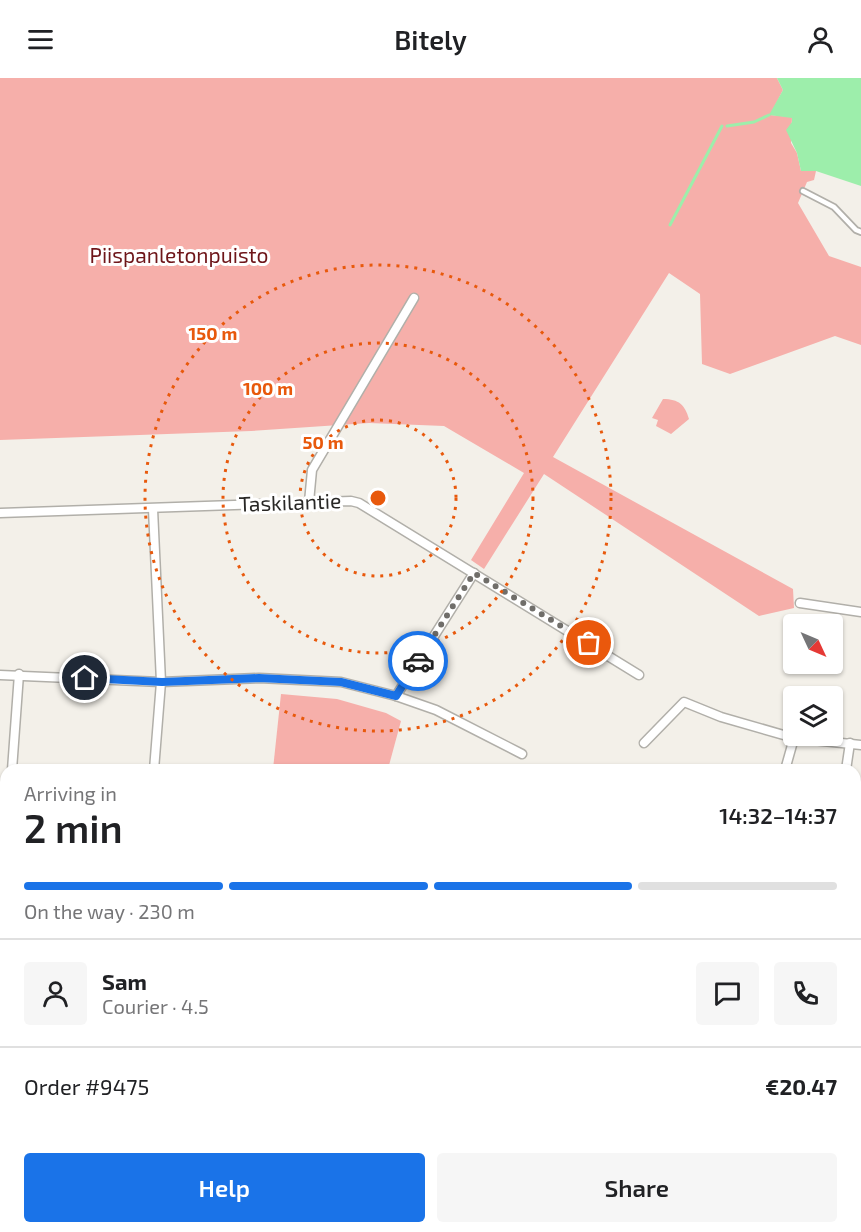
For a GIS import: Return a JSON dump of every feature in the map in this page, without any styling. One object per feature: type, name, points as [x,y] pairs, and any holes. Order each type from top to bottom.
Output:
[{"type":"street","points":[[309,502],[312,470],[414,298]]},
{"type":"street","name":"Taskilantie","points":[[0,513],[309,502],[351,501],[359,503],[639,675]]},
{"type":"street","points":[[153,509],[162,682],[155,764]]},
{"type":"street","points":[[396,696],[474,573]]},
{"type":"street","points":[[800,603],[861,612]]},
{"type":"street","points":[[12,764],[19,674]]},
{"type":"street","points":[[0,675],[19,674],[162,682],[259,678],[341,682],[396,696],[452,717],[522,754]]},
{"type":"street","points":[[644,743],[684,702],[721,717],[783,735]]},
{"type":"street","points":[[843,742],[861,745]]},
{"type":"street","points":[[847,764],[850,743]]},
{"type":"street","points":[[787,764],[792,746]]},
{"type":"lane","points":[[803,191],[834,207],[856,230],[861,232]]},
{"type":"green space","name":"Piispanletonpuisto","points":[[0,78],[777,78],[783,90],[770,115],[792,117],[791,143],[797,153],[801,171],[816,171],[814,180],[807,182],[798,203],[829,256],[861,267],[861,345],[835,336],[730,374],[702,364],[700,294],[669,273],[553,457],[793,589],[794,608],[759,616],[544,474],[484,569],[471,560],[524,473],[444,426],[369,423],[251,431],[0,440]]},
{"type":"green space","points":[[663,399],[673,400],[680,404],[686,410],[689,419],[671,434],[656,426],[658,420],[652,418]]},
{"type":"green space","points":[[281,694],[337,699],[386,713],[401,721],[389,764],[274,764]]},
{"type":"shaded area","points":[[777,78],[861,78],[861,186],[816,171],[801,171],[797,153],[786,130],[792,118],[769,115],[783,90]]},
{"type":"waterway","points":[[727,126],[754,122],[769,115]]},
{"type":"waterway","points":[[670,225],[722,126]]},
{"type":"way so far","points":[[418,661],[474,573],[589,643]]},
{"type":"route","points":[[85,678],[162,682],[259,678],[341,682],[396,696],[418,661]]}]
